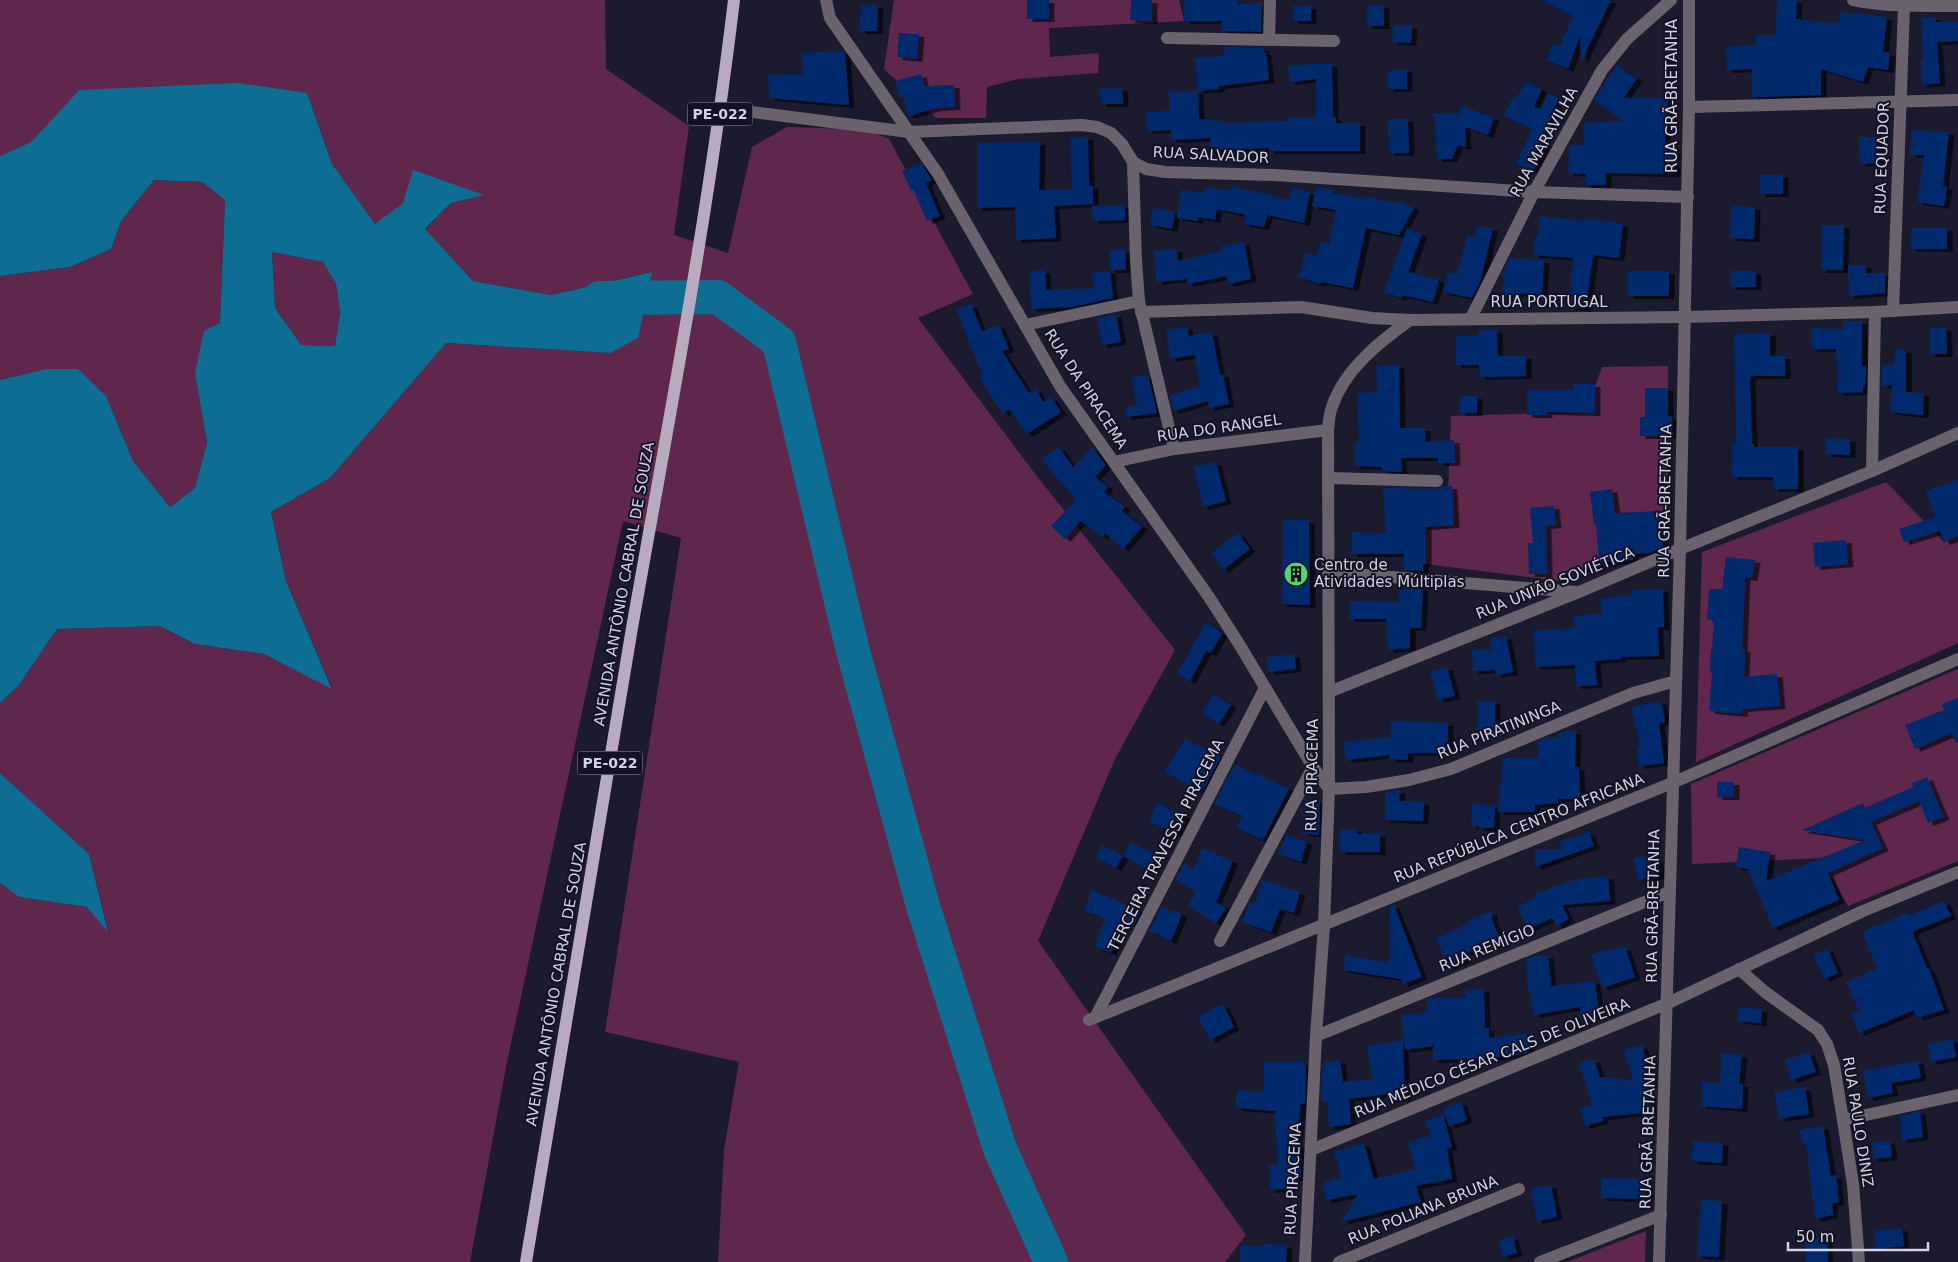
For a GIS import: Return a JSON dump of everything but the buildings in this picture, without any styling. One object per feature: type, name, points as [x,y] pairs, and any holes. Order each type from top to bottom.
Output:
[{"type":"main road","name":"AVENIDA ANTÔNIO CABRAL DE SOUZA","points":[[526,1262],[687,317],[721,108],[734,0]]},
{"type":"street","name":"RUA DA PIRACEMA","points":[[826,0],[830,18],[938,174],[1060,386],[1209,597],[1329,789]]},
{"type":"street","points":[[1269,38],[1270,0]]},
{"type":"street","name":"RUA MARAVILHA","points":[[1471,318],[1534,192],[1602,70],[1627,39],[1671,0]]},
{"type":"street","name":"RUA GRÃ-BRETANHA","points":[[1668,1003],[1669,892],[1680,549],[1688,197],[1689,0]]},
{"type":"street","points":[[1852,0],[1878,5],[1958,6]]},
{"type":"street","name":"RUA EQUADOR","points":[[1892,311],[1900,102],[1913,5]]},
{"type":"street","points":[[1167,38],[1269,38],[1334,41]]},
{"type":"street","points":[[1689,107],[1958,100]]},
{"type":"street","name":"RUA SALVADOR","points":[[721,108],[909,132],[1082,125],[1097,127],[1111,133],[1122,144],[1133,162],[1146,169],[1165,172],[1275,175],[1534,192],[1688,197]]},
{"type":"street","points":[[1133,162],[1136,261],[1140,307],[1174,449]]},
{"type":"street","name":"RUA PORTUGAL","points":[[1025,324],[1140,307],[1301,307],[1372,318],[1410,320],[1685,317],[1875,312],[1958,307]]},
{"type":"street","points":[[1872,471],[1875,312]]},
{"type":"street","name":"RUA PIRACEMA","points":[[1306,1262],[1316,1036],[1324,925],[1329,789],[1330,572],[1328,430],[1331,409],[1339,390],[1349,376],[1379,344],[1410,320]]},
{"type":"street","name":"RUA DO RANGEL","points":[[1114,462],[1174,449],[1328,430]]},
{"type":"street","name":"RUA UNIÃO SOVIÉTICA","points":[[1329,692],[1579,592],[1872,471],[1958,433]]},
{"type":"street","points":[[1329,478],[1437,481]]},
{"type":"street","points":[[1330,572],[1579,592]]},
{"type":"street","name":"RUA REPÚBLICA CENTRO AFRICANA","points":[[1092,1018],[1672,783],[1958,659]]},
{"type":"street","name":"RUA PIRATININGA","points":[[1329,789],[1366,787],[1409,780],[1451,769],[1633,693],[1676,681]]},
{"type":"street","name":"TERCEIRA TRAVESSA PIRACEMA","points":[[1092,1018],[1265,688]]},
{"type":"street","points":[[1220,941],[1313,766]]},
{"type":"street","name":"RUA MÉDICO CÉSAR CALS DE OLIVEIRA","points":[[1311,1150],[1668,1003],[1863,911],[1958,872]]},
{"type":"street","name":"RUA REMÍGIO","points":[[1316,1036],[1669,892]]},
{"type":"street","name":"RUA PAULO DINIZ","points":[[1739,969],[1765,992],[1818,1030],[1827,1044],[1834,1065],[1853,1184],[1859,1262]]},
{"type":"street","name":"RUA GRÃ BRETANHA","points":[[1659,1262],[1668,1003]]},
{"type":"street","points":[[1843,1120],[1958,1095]]},
{"type":"street","name":"RUA POLIANA BRUNA","points":[[1339,1262],[1519,1189]]},
{"type":"street","points":[[1540,1262],[1661,1215]]},
{"type":"shaded area","points":[[0,0],[605,0],[606,69],[689,126],[674,235],[728,253],[752,147],[787,127],[873,132],[889,139],[973,294],[918,318],[1036,475],[1175,650],[1115,759],[1038,941],[1246,1235],[1225,1262],[718,1262],[724,1150],[739,1062],[605,1032],[681,538],[623,521],[507,1062],[470,1262],[0,1262],[0,883],[19,897],[87,907],[108,931],[89,854],[0,773],[0,703],[19,685],[57,629],[160,626],[195,644],[264,654],[332,688],[286,581],[271,512],[330,478],[446,343],[610,353],[651,272],[551,295],[473,281],[425,230],[451,203],[483,195],[403,203],[375,225],[332,164],[307,93],[79,90],[31,142],[0,156]]},
{"type":"shaded area","points":[[894,0],[1179,0],[1184,21],[1049,28],[1050,57],[1099,53],[1098,73],[1018,79],[987,87],[986,118],[936,118],[884,69]]},
{"type":"shaded area","points":[[154,180],[202,182],[225,200],[220,323],[195,372],[207,443],[195,488],[170,507],[133,461],[106,396],[46,369],[0,380],[0,276],[70,267],[111,249],[121,221]]},
{"type":"shaded area","points":[[272,252],[323,262],[336,284],[340,313],[335,346],[301,345],[275,308]]},
{"type":"shaded area","points":[[1668,366],[1668,524],[1559,581],[1426,564],[1426,530],[1447,523],[1451,416],[1586,412],[1602,367]]},
{"type":"shaded area","points":[[1886,482],[1944,542],[1958,533],[1958,643],[1696,762],[1702,552]]},
{"type":"shaded area","points":[[1958,669],[1958,861],[1848,906],[1821,858],[1692,864],[1691,784]]},
{"type":"shaded area","points":[[1646,1231],[1645,1262],[1567,1262]]},
{"type":"water","points":[[238,83],[307,93],[332,164],[375,224],[403,203],[413,170],[484,195],[451,203],[425,229],[473,281],[551,295],[652,272],[638,338],[610,353],[446,343],[330,478],[271,512],[286,581],[332,689],[264,654],[195,644],[160,626],[57,629],[19,685],[0,703],[0,380],[46,369],[78,369],[106,396],[133,461],[170,507],[195,488],[207,443],[195,373],[204,331],[220,323],[225,200],[202,182],[154,180],[121,221],[111,249],[70,267],[0,276],[0,156],[31,142],[79,90]],"holes":[[[272,252],[323,262],[336,284],[340,313],[335,346],[301,345],[275,308]]]},
{"type":"water","points":[[0,773],[89,854],[108,932],[87,907],[19,897],[0,883]]},
{"type":"waterway","points":[[600,298],[718,297],[779,342],[852,647],[923,906],[1000,1149],[1051,1262]]},
{"type":"place","name":"Centro de Atividades Múltiplas","points":[[1296,574]]}]
